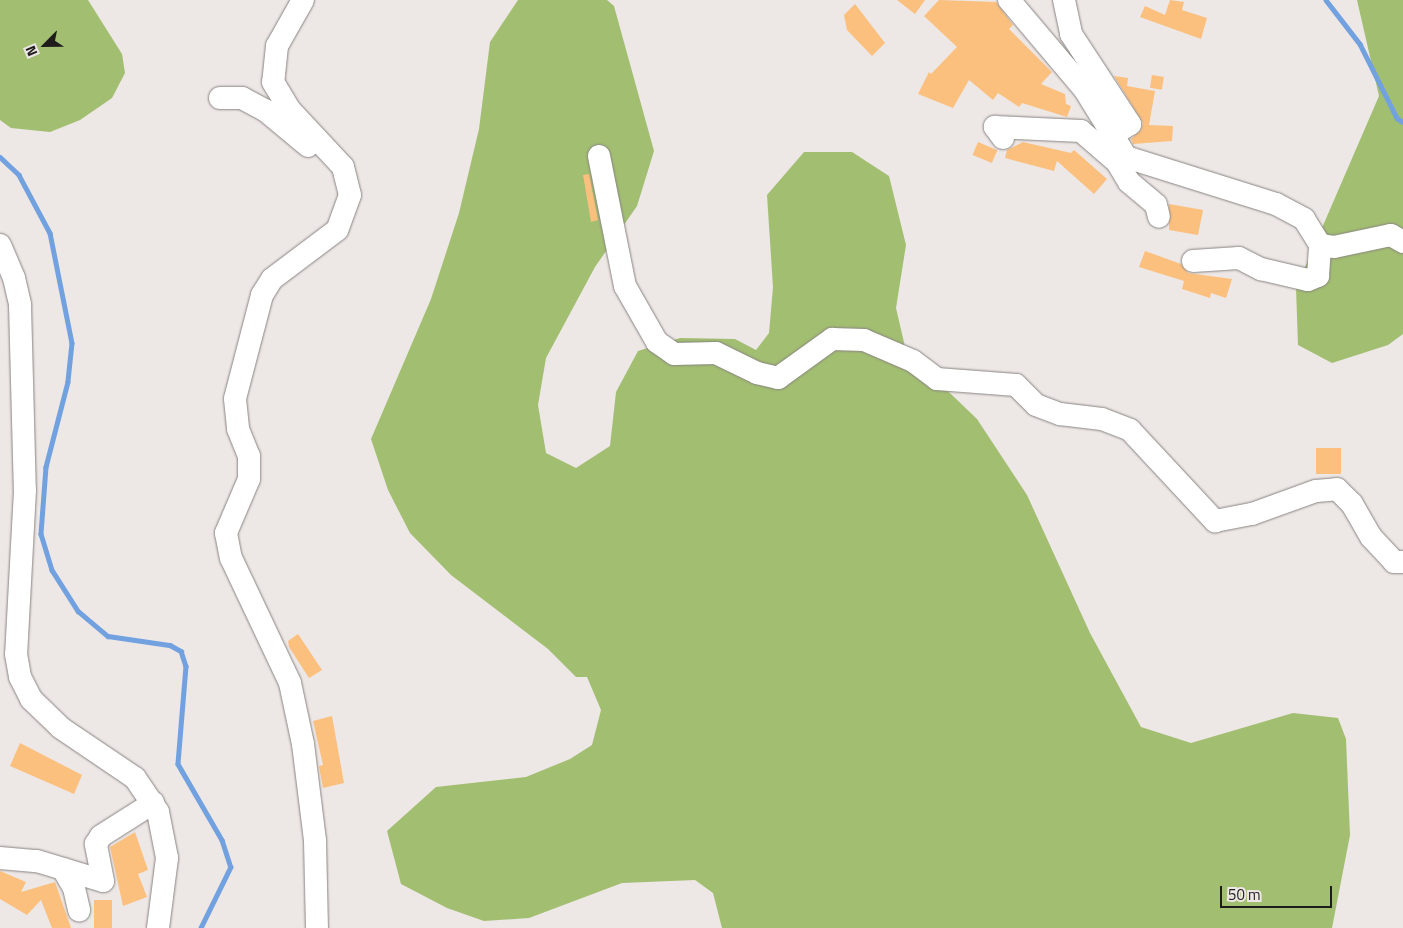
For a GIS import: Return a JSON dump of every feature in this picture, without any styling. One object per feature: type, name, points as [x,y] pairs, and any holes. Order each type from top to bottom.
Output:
[{"type":"street","points":[[302,0],[277,46],[273,82],[289,109],[328,149],[349,180],[347,210],[337,230],[272,279],[262,294],[235,399],[238,429],[249,456],[249,479],[226,533],[232,558],[290,683],[303,744],[313,824],[317,928]]},
{"type":"street","points":[[1009,0],[1085,90],[1113,135],[1129,182],[1156,206],[1159,217]]},
{"type":"street","points":[[1064,0],[1071,34],[1130,124],[1113,135]]},
{"type":"street","points":[[220,98],[242,98],[265,110],[310,148],[328,149]]},
{"type":"street","points":[[1003,138],[995,127],[1082,131],[1122,159],[1276,204],[1304,219],[1320,245],[1318,276],[1308,280],[1261,269],[1239,258],[1193,261]]},
{"type":"street","points":[[599,156],[625,286],[657,342],[674,354],[716,352],[757,373],[778,378],[832,339],[864,340],[913,361],[937,378],[1016,385],[1036,405],[1060,414],[1102,419],[1130,430],[1215,521],[1252,514],[1316,491],[1337,489],[1352,504],[1371,538],[1394,562],[1403,562]]},
{"type":"street","points":[[1320,245],[1334,247],[1391,235],[1403,242]]},
{"type":"street","points":[[0,245],[14,278],[20,305],[25,490],[16,654],[20,678],[31,699],[61,728],[136,778],[153,803],[167,858],[158,928]]},
{"type":"street","points":[[0,858],[37,861],[103,881],[96,844],[101,836],[153,803]]},
{"type":"street","points":[[63,869],[74,888],[79,910]]},
{"type":"green space","points":[[0,0],[88,0],[122,54],[125,73],[112,98],[80,120],[50,132],[11,128],[0,120]]},
{"type":"green space","points":[[518,0],[607,0],[614,6],[654,151],[637,206],[595,267],[546,358],[538,405],[546,453],[576,468],[610,446],[616,392],[638,351],[680,338],[735,339],[756,350],[769,333],[773,287],[767,195],[804,152],[852,152],[889,176],[906,245],[896,308],[906,351],[977,419],[1027,495],[1090,633],[1141,727],[1191,743],[1293,713],[1338,718],[1346,739],[1350,835],[1332,928],[722,928],[713,893],[695,880],[622,883],[529,918],[484,921],[447,908],[401,884],[387,831],[436,787],[526,777],[570,759],[592,745],[601,710],[587,677],[576,677],[548,649],[451,575],[410,533],[388,490],[371,439],[431,299],[459,213],[479,129],[490,42]]},
{"type":"green space","points":[[1357,0],[1403,0],[1403,334],[1388,345],[1332,363],[1298,345],[1296,288],[1379,96]]},
{"type":"building","points":[[897,0],[925,0],[915,14]]},
{"type":"building","points":[[939,0],[996,2],[1013,25],[1009,29],[1052,72],[1041,84],[1065,94],[1066,104],[1071,106],[1067,117],[1022,103],[1019,107],[998,93],[993,100],[969,80],[953,108],[918,94],[929,72],[931,74],[957,47],[924,16]]},
{"type":"building","points":[[1170,0],[1184,2],[1182,10],[1207,18],[1201,39],[1140,17],[1145,6],[1165,15]]},
{"type":"building","points":[[855,4],[885,43],[872,56],[847,30],[844,15]]},
{"type":"building","points":[[1152,75],[1164,77],[1162,90],[1150,88]]},
{"type":"building","points":[[1114,76],[1128,78],[1127,86],[1155,91],[1149,125],[1173,126],[1172,141],[1133,144],[1131,139],[1141,130],[1143,123]]},
{"type":"building","points":[[978,142],[997,150],[992,163],[973,155]]},
{"type":"building","points":[[1023,142],[1071,153],[1074,150],[1107,179],[1094,194],[1057,161],[1054,171],[1005,158],[1007,150]]},
{"type":"building","points":[[589,174],[598,220],[591,222],[583,175]]},
{"type":"building","points":[[1169,204],[1203,210],[1198,235],[1169,230]]},
{"type":"building","points":[[1145,251],[1181,264],[1188,273],[1232,279],[1226,298],[1211,293],[1210,298],[1182,289],[1184,281],[1139,267]]},
{"type":"building","points":[[1316,448],[1341,448],[1341,474],[1316,474]]},
{"type":"building","points":[[298,634],[322,670],[309,678],[289,647],[288,641]]},
{"type":"building","points":[[332,716],[344,783],[323,788],[319,766],[323,765],[313,721]]},
{"type":"building","points":[[20,743],[82,775],[74,794],[10,766]]},
{"type":"building","points":[[135,832],[148,870],[138,874],[147,897],[123,906],[110,847]]},
{"type":"building","points":[[0,871],[26,882],[21,892],[55,882],[71,928],[52,928],[41,900],[27,915],[0,899]]},
{"type":"building","points":[[94,900],[112,900],[112,928],[94,928]]},
{"type":"waterway","points":[[1326,0],[1360,44],[1397,118],[1403,122]]},
{"type":"waterway","points":[[0,157],[19,175],[50,233],[72,343],[68,382],[46,467],[41,534],[52,570],[78,611],[108,636],[170,645],[181,651],[186,666],[178,764],[222,840],[231,867],[201,928]]}]
